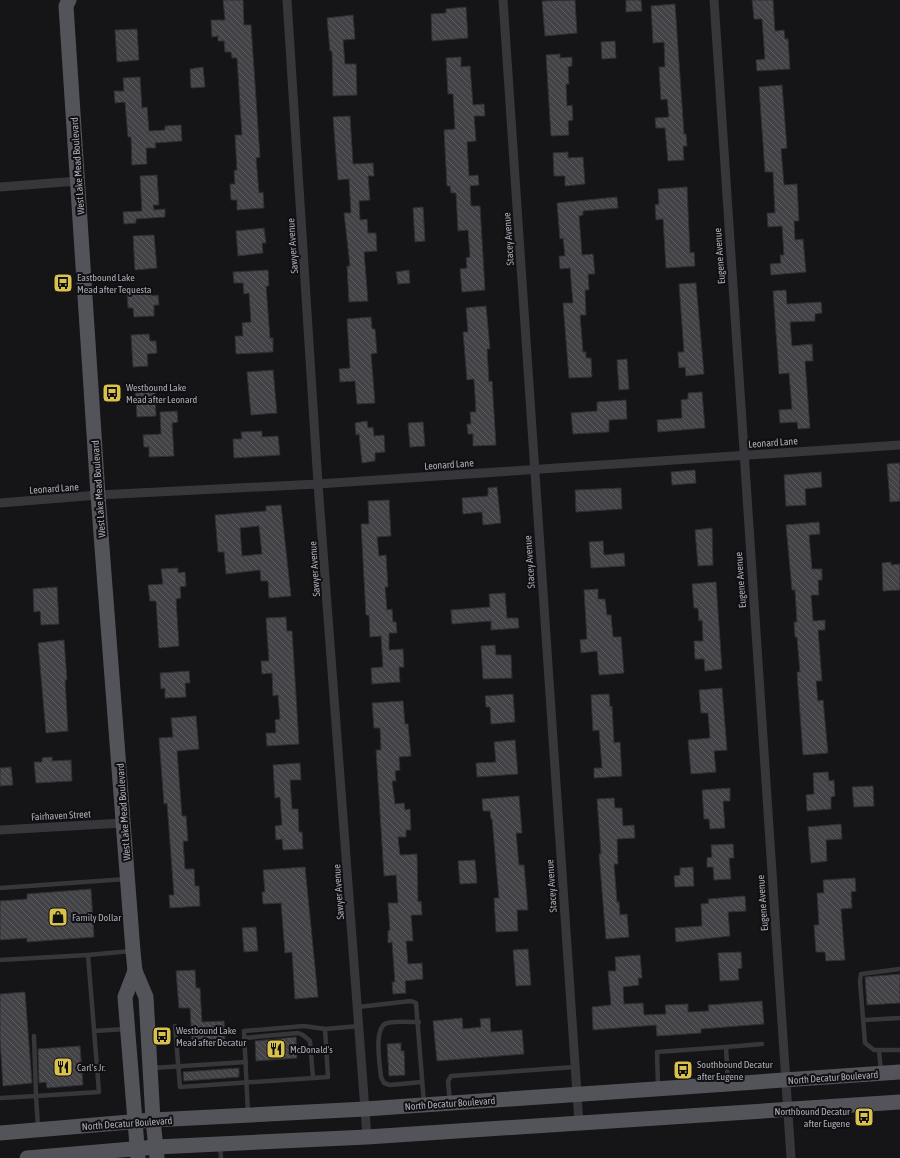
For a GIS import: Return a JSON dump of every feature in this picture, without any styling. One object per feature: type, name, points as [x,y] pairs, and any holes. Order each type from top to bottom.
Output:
[{"type":"main road","name":"West Lake Mead Boulevard","points":[[66,2],[98,495],[133,951],[135,971],[146,998],[156,1153]]},
{"type":"main road","name":"West Lake Mead Boulevard","points":[[135,971],[125,997],[137,1153]]},
{"type":"main road","name":"North Decatur Boulevard","points":[[0,1133],[153,1120],[450,1104],[900,1072]]},
{"type":"main road","points":[[27,1158],[220,1151],[367,1137],[900,1102]]},
{"type":"street","name":"Sawyer Avenue","points":[[287,0],[318,484],[367,1137]]},
{"type":"street","name":"Stacey Avenue","points":[[503,0],[574,1067],[579,1123]]},
{"type":"street","name":"Eugene Avenue","points":[[714,0],[777,970],[787,1080],[791,1158]]},
{"type":"street","points":[[0,187],[78,181]]},
{"type":"street","name":"Leonard Lane","points":[[0,503],[98,495],[318,484],[534,470],[900,444]]},
{"type":"street","name":"Fairhaven Street","points":[[0,830],[123,823]]},
{"type":"lane","points":[[0,888],[128,879]]},
{"type":"lane","points":[[0,960],[133,951]]},
{"type":"lane","points":[[0,1098],[99,1092],[88,954]]},
{"type":"lane","points":[[900,969],[861,974],[860,981],[865,1043],[874,1050],[900,1050]]},
{"type":"lane","points":[[358,1006],[411,1001],[416,1003],[419,1022],[424,1105]]},
{"type":"lane","points":[[864,1020],[900,1018]]},
{"type":"lane","points":[[419,1022],[386,1024],[381,1026],[378,1034],[381,1077],[384,1083],[390,1085],[422,1082]]},
{"type":"lane","points":[[175,1026],[180,1087],[328,1077],[325,1029]]},
{"type":"lane","points":[[248,1115],[244,1031],[304,1026],[325,1029],[359,1026]]},
{"type":"lane","points":[[94,1032],[127,1029]]},
{"type":"lane","points":[[244,1038],[298,1033],[303,1035],[310,1041],[312,1078]]},
{"type":"lane","points":[[34,1036],[38,1129]]},
{"type":"lane","points":[[658,1089],[657,1052],[762,1044]]},
{"type":"lane","points":[[726,1047],[728,1084]]},
{"type":"lane","points":[[879,1051],[881,1073]]},
{"type":"lane","points":[[150,1068],[204,1068],[227,1066],[246,1062]]},
{"type":"lane","points":[[450,1104],[448,1081],[452,1076],[574,1067]]},
{"type":"lane","points":[[228,1078],[228,1084]]},
{"type":"lane","points":[[205,1079],[206,1086]]},
{"type":"lane","points":[[216,1079],[216,1085]]},
{"type":"lane","points":[[195,1080],[195,1086]]},
{"type":"building","points":[[223,0],[243,0],[244,25],[251,25],[260,157],[256,158],[259,193],[263,192],[264,208],[237,210],[237,200],[231,200],[230,184],[235,184],[234,171],[237,170],[235,135],[242,135],[237,58],[232,58],[231,52],[225,52],[224,41],[218,41],[218,36],[212,37],[211,20],[225,20]]},
{"type":"building","points":[[575,0],[577,33],[545,36],[542,1]]},
{"type":"building","points":[[626,0],[641,0],[642,11],[626,12]]},
{"type":"building","points":[[752,0],[773,0],[775,31],[784,30],[785,39],[788,39],[790,69],[757,71],[756,60],[765,59],[762,19],[754,19]]},
{"type":"building","points":[[675,4],[684,134],[686,134],[687,146],[683,146],[684,160],[668,161],[665,128],[656,128],[655,118],[669,117],[667,99],[661,100],[659,67],[665,67],[664,42],[653,43],[651,6]]},
{"type":"building","points":[[466,7],[468,38],[432,41],[431,14],[446,13],[446,9]]},
{"type":"building","points":[[353,15],[355,39],[343,40],[345,64],[356,64],[357,95],[333,96],[332,51],[330,51],[327,18]]},
{"type":"building","points":[[137,29],[139,60],[117,62],[115,30]]},
{"type":"building","points":[[615,41],[616,58],[602,59],[601,42]]},
{"type":"building","points":[[560,54],[560,58],[572,57],[572,66],[568,67],[569,84],[566,84],[567,106],[572,105],[573,120],[568,121],[569,135],[551,136],[546,55]]},
{"type":"building","points":[[461,57],[461,67],[470,66],[473,105],[484,104],[485,116],[474,116],[476,141],[467,142],[469,176],[478,175],[479,185],[470,186],[471,206],[480,206],[485,290],[462,292],[460,269],[467,268],[466,258],[470,257],[468,230],[458,231],[456,193],[451,193],[450,186],[447,186],[444,130],[455,129],[453,94],[448,94],[446,58]]},
{"type":"building","points":[[203,67],[205,87],[191,88],[190,69]]},
{"type":"building","points":[[140,77],[142,108],[147,107],[149,131],[165,130],[165,126],[181,125],[182,141],[155,143],[156,148],[146,148],[147,164],[132,165],[131,137],[128,137],[125,102],[115,103],[114,91],[124,91],[123,78]]},
{"type":"building","points":[[782,85],[787,148],[781,149],[784,185],[797,184],[799,221],[794,221],[795,240],[803,239],[806,272],[771,275],[770,264],[781,263],[780,255],[784,255],[782,226],[768,227],[767,213],[775,213],[773,172],[765,172],[759,87]]},
{"type":"building","points":[[350,116],[353,164],[373,163],[374,176],[368,176],[370,200],[359,201],[360,220],[367,219],[368,233],[376,233],[377,251],[364,252],[368,301],[349,302],[347,266],[350,266],[344,213],[351,213],[349,179],[338,180],[333,117]]},
{"type":"building","points":[[568,152],[568,158],[583,157],[585,184],[565,186],[565,176],[554,176],[553,153]]},
{"type":"building","points":[[157,175],[159,205],[153,205],[154,210],[165,209],[165,217],[136,219],[136,223],[124,224],[123,212],[142,211],[140,176]]},
{"type":"building","points":[[687,187],[690,253],[694,252],[695,266],[666,268],[663,219],[656,220],[655,205],[659,204],[658,189]]},
{"type":"building","points":[[617,197],[618,208],[583,211],[583,215],[579,216],[582,255],[593,254],[595,274],[588,274],[589,290],[585,290],[586,315],[580,315],[583,352],[586,352],[586,358],[591,358],[592,377],[569,378],[563,303],[573,303],[570,268],[560,269],[559,256],[565,256],[563,238],[560,239],[557,203]]},
{"type":"building","points":[[423,207],[425,241],[415,242],[413,208]]},
{"type":"building","points":[[264,228],[266,243],[262,243],[263,253],[238,256],[236,231]]},
{"type":"building","points":[[154,235],[157,268],[135,270],[133,236]]},
{"type":"building","points":[[268,270],[269,286],[266,286],[270,338],[273,338],[273,352],[236,354],[235,336],[243,336],[242,323],[251,322],[249,293],[244,294],[243,283],[234,283],[233,272]]},
{"type":"building","points":[[409,270],[410,283],[398,284],[396,272]]},
{"type":"building","points":[[696,283],[704,374],[686,376],[685,367],[679,368],[678,352],[684,352],[679,284]]},
{"type":"building","points":[[786,290],[787,304],[821,302],[822,313],[815,314],[815,321],[790,322],[792,346],[812,344],[813,361],[805,361],[810,428],[798,429],[797,422],[780,423],[779,410],[792,409],[789,373],[779,374],[773,291]]},
{"type":"building","points":[[151,293],[152,296],[158,295],[159,305],[154,305],[154,316],[134,317],[133,308],[128,308],[127,294]]},
{"type":"building","points":[[486,306],[490,349],[487,349],[489,382],[492,381],[496,445],[473,446],[473,434],[468,434],[467,424],[471,424],[470,412],[476,412],[474,379],[467,380],[463,332],[468,332],[466,308]]},
{"type":"building","points":[[371,317],[372,329],[375,329],[377,353],[371,354],[375,403],[357,404],[355,381],[340,382],[339,369],[350,368],[347,319]]},
{"type":"building","points":[[149,334],[150,341],[156,341],[157,353],[147,354],[148,366],[133,367],[131,335]]},
{"type":"building","points":[[627,359],[629,389],[619,390],[617,360]]},
{"type":"building","points":[[273,370],[277,413],[251,415],[247,372]]},
{"type":"building","points":[[149,384],[149,393],[155,392],[156,416],[137,417],[135,385]]},
{"type":"building","points":[[702,392],[705,428],[658,432],[657,420],[682,418],[681,400],[688,399],[688,393]]},
{"type":"building","points":[[626,400],[627,419],[609,420],[609,432],[573,434],[571,413],[597,411],[597,402]]},
{"type":"building","points":[[177,411],[178,422],[172,423],[174,456],[149,457],[149,447],[144,447],[143,435],[161,434],[160,412]]},
{"type":"building","points":[[367,421],[368,428],[373,427],[374,436],[384,435],[385,452],[375,453],[375,461],[362,463],[359,434],[356,435],[355,423]]},
{"type":"building","points":[[423,422],[425,446],[410,447],[408,423]]},
{"type":"building","points":[[262,431],[262,437],[278,436],[280,455],[234,458],[233,439],[242,439],[241,432]]},
{"type":"building","points":[[900,463],[900,501],[890,502],[887,464]]},
{"type":"building","points":[[695,470],[696,483],[672,485],[671,472]]},
{"type":"building","points":[[821,472],[822,487],[805,489],[806,505],[786,506],[784,475]]},
{"type":"building","points":[[497,487],[501,523],[483,525],[482,512],[463,514],[462,498],[488,496],[488,488]]},
{"type":"building","points":[[621,488],[622,509],[576,512],[575,490]]},
{"type":"building","points":[[389,500],[391,536],[377,537],[379,556],[386,555],[388,587],[385,587],[387,610],[392,609],[393,622],[396,622],[397,633],[389,633],[389,650],[403,649],[404,667],[399,667],[400,682],[372,684],[371,668],[383,667],[381,636],[370,637],[369,615],[366,615],[361,524],[369,524],[368,501]]},
{"type":"building","points":[[281,505],[291,596],[269,598],[268,581],[261,581],[260,570],[226,574],[224,552],[218,552],[215,515],[266,511],[266,506]],"holes":[[[259,526],[262,554],[242,556],[240,528]]]},
{"type":"building","points":[[819,522],[820,534],[809,535],[812,569],[822,569],[822,580],[818,580],[819,595],[811,595],[813,621],[825,620],[825,630],[818,630],[822,681],[816,681],[818,701],[823,700],[828,753],[803,755],[797,672],[800,672],[794,622],[797,622],[795,590],[792,590],[786,525]]},
{"type":"building","points":[[712,528],[713,565],[698,566],[695,530]]},
{"type":"building","points":[[603,541],[604,555],[624,553],[625,566],[591,568],[589,542]]},
{"type":"building","points":[[891,562],[891,565],[900,564],[900,590],[883,591],[882,563]]},
{"type":"building","points":[[178,568],[178,573],[185,572],[186,586],[180,587],[181,598],[176,599],[179,646],[159,648],[156,601],[150,601],[148,585],[163,584],[161,569]]},
{"type":"building","points":[[716,582],[722,669],[705,671],[704,659],[695,659],[694,641],[703,641],[702,620],[699,621],[698,608],[694,608],[692,584]]},
{"type":"building","points":[[57,587],[59,624],[41,625],[40,611],[34,612],[33,589]]},
{"type":"building","points":[[598,589],[598,599],[605,599],[607,615],[611,615],[613,637],[621,637],[624,673],[599,675],[597,651],[581,653],[580,640],[587,639],[584,590]]},
{"type":"building","points":[[505,593],[507,618],[518,618],[519,628],[491,630],[491,621],[452,624],[451,610],[490,607],[489,594]]},
{"type":"building","points":[[286,617],[287,631],[292,631],[299,744],[267,746],[266,733],[276,733],[275,720],[280,719],[278,695],[273,696],[272,673],[262,674],[261,661],[269,661],[266,618]]},
{"type":"building","points":[[64,640],[67,680],[65,680],[68,731],[46,733],[38,643]]},
{"type":"building","points":[[495,645],[496,655],[511,655],[512,678],[483,679],[481,646]]},
{"type":"building","points":[[189,671],[190,683],[185,683],[186,697],[165,698],[165,688],[161,689],[160,673]]},
{"type":"building","points":[[722,688],[727,750],[714,751],[716,772],[691,774],[688,740],[710,738],[708,713],[701,713],[699,690]]},
{"type":"building","points":[[513,694],[515,722],[491,724],[490,707],[486,707],[485,696]]},
{"type":"building","points":[[609,694],[610,707],[612,706],[614,743],[620,742],[622,776],[594,778],[594,768],[602,768],[599,730],[593,731],[591,695]]},
{"type":"building","points":[[403,701],[405,724],[408,724],[411,756],[399,757],[400,770],[395,771],[396,781],[392,781],[395,804],[404,803],[405,810],[410,809],[411,830],[406,830],[406,837],[398,837],[400,855],[417,854],[418,902],[421,901],[422,915],[411,915],[413,941],[406,941],[408,964],[422,963],[423,979],[405,981],[406,993],[393,994],[392,982],[395,982],[392,942],[388,943],[388,931],[390,930],[388,903],[398,903],[396,875],[384,876],[376,750],[381,750],[380,728],[374,728],[372,703]]},
{"type":"building","points":[[196,716],[199,749],[177,751],[182,816],[186,816],[188,841],[183,841],[185,869],[194,869],[195,886],[199,886],[200,906],[170,908],[169,895],[174,895],[167,803],[164,804],[159,738],[173,737],[171,718]]},
{"type":"building","points":[[515,740],[518,774],[477,777],[476,763],[496,762],[494,742]]},
{"type":"building","points":[[52,757],[52,761],[71,760],[72,781],[36,783],[34,762],[42,762],[42,758]]},
{"type":"building","points":[[300,763],[301,780],[290,780],[292,809],[298,809],[299,832],[302,832],[303,849],[283,850],[282,839],[276,840],[275,826],[282,825],[280,797],[275,798],[273,765]]},
{"type":"building","points":[[11,767],[13,785],[0,786],[0,768]]},
{"type":"building","points":[[828,772],[829,781],[834,780],[835,796],[831,797],[831,809],[807,811],[806,795],[814,794],[813,773]]},
{"type":"building","points":[[873,786],[874,806],[854,807],[852,787]]},
{"type":"building","points":[[730,788],[730,801],[723,801],[725,828],[710,829],[709,819],[704,819],[702,790]]},
{"type":"building","points":[[519,796],[522,833],[516,833],[519,865],[524,865],[528,910],[517,910],[518,931],[496,932],[494,898],[499,898],[492,819],[490,811],[483,811],[482,799]]},
{"type":"building","points":[[614,798],[615,808],[622,808],[623,826],[634,825],[635,838],[617,839],[618,864],[614,864],[617,902],[619,902],[620,915],[627,914],[629,937],[606,939],[599,854],[601,854],[597,799]]},
{"type":"building","points":[[841,824],[842,839],[826,840],[827,861],[811,863],[808,827]]},
{"type":"building","points":[[733,844],[734,858],[729,858],[731,879],[714,880],[713,867],[707,867],[707,858],[712,857],[711,845]]},
{"type":"building","points":[[475,860],[477,883],[460,884],[458,861]]},
{"type":"building","points":[[305,867],[318,997],[295,999],[292,952],[285,953],[281,903],[263,904],[262,892],[265,892],[263,870]]},
{"type":"building","points":[[693,867],[694,886],[675,887],[674,876],[680,875],[680,868]]},
{"type":"building","points":[[855,878],[856,891],[851,892],[852,908],[841,909],[845,960],[826,961],[825,952],[816,952],[814,925],[819,925],[817,893],[824,893],[823,880]]},
{"type":"building","name":"Family Dollar","points":[[91,889],[94,937],[27,942],[27,938],[0,940],[0,901],[27,899],[27,894]]},
{"type":"building","points":[[745,896],[746,911],[728,912],[730,936],[676,942],[675,928],[702,926],[701,904],[709,903],[708,899]]},
{"type":"building","points":[[256,927],[258,951],[244,952],[242,928]]},
{"type":"building","points":[[528,949],[531,985],[516,986],[513,950]]},
{"type":"building","points":[[741,952],[742,968],[738,969],[739,980],[720,981],[718,953]]},
{"type":"building","points":[[640,955],[642,978],[638,978],[639,985],[623,987],[624,1004],[643,1003],[644,1015],[666,1014],[665,1005],[688,1004],[688,1012],[709,1011],[708,1005],[762,1001],[764,1024],[701,1029],[701,1033],[657,1036],[656,1025],[593,1030],[592,1007],[611,1005],[608,971],[616,971],[615,957]]},
{"type":"building","points":[[195,970],[196,988],[200,988],[202,1022],[224,1021],[225,1040],[192,1042],[190,1008],[179,1008],[176,971]]},
{"type":"building","points":[[900,974],[900,1003],[867,1005],[865,977]]},
{"type":"building","points":[[25,992],[32,1083],[3,1086],[0,1040],[0,994]]},
{"type":"building","points":[[462,1018],[463,1029],[481,1027],[480,1019],[490,1018],[491,1032],[522,1030],[524,1054],[437,1061],[433,1021]]},
{"type":"building","name":"McDonald's","points":[[296,1037],[297,1058],[256,1061],[255,1041]]},
{"type":"building","points":[[401,1043],[401,1051],[404,1051],[405,1075],[389,1076],[387,1044]]},
{"type":"building","name":"Carl's Jr.","points":[[80,1046],[83,1085],[47,1088],[46,1082],[39,1083],[38,1049]]},
{"type":"building","points":[[239,1068],[239,1077],[184,1081],[183,1072]]},
{"type":"place","name":"Eastbound Lake Mead after Tequesta","points":[[63,283]]},
{"type":"place","name":"Westbound Lake Mead after Leonard","points":[[112,393]]},
{"type":"place","name":"Family Dollar","points":[[58,917]]},
{"type":"place","name":"Westbound Lake Mead after Decatur","points":[[162,1036]]},
{"type":"place","name":"McDonald's","points":[[276,1049]]},
{"type":"place","name":"Carl's Jr.","points":[[63,1067]]},
{"type":"place","name":"Southbound Decatur after Eugene","points":[[683,1070]]},
{"type":"place","name":"Northbound Decatur after Eugene","points":[[864,1117]]}]
